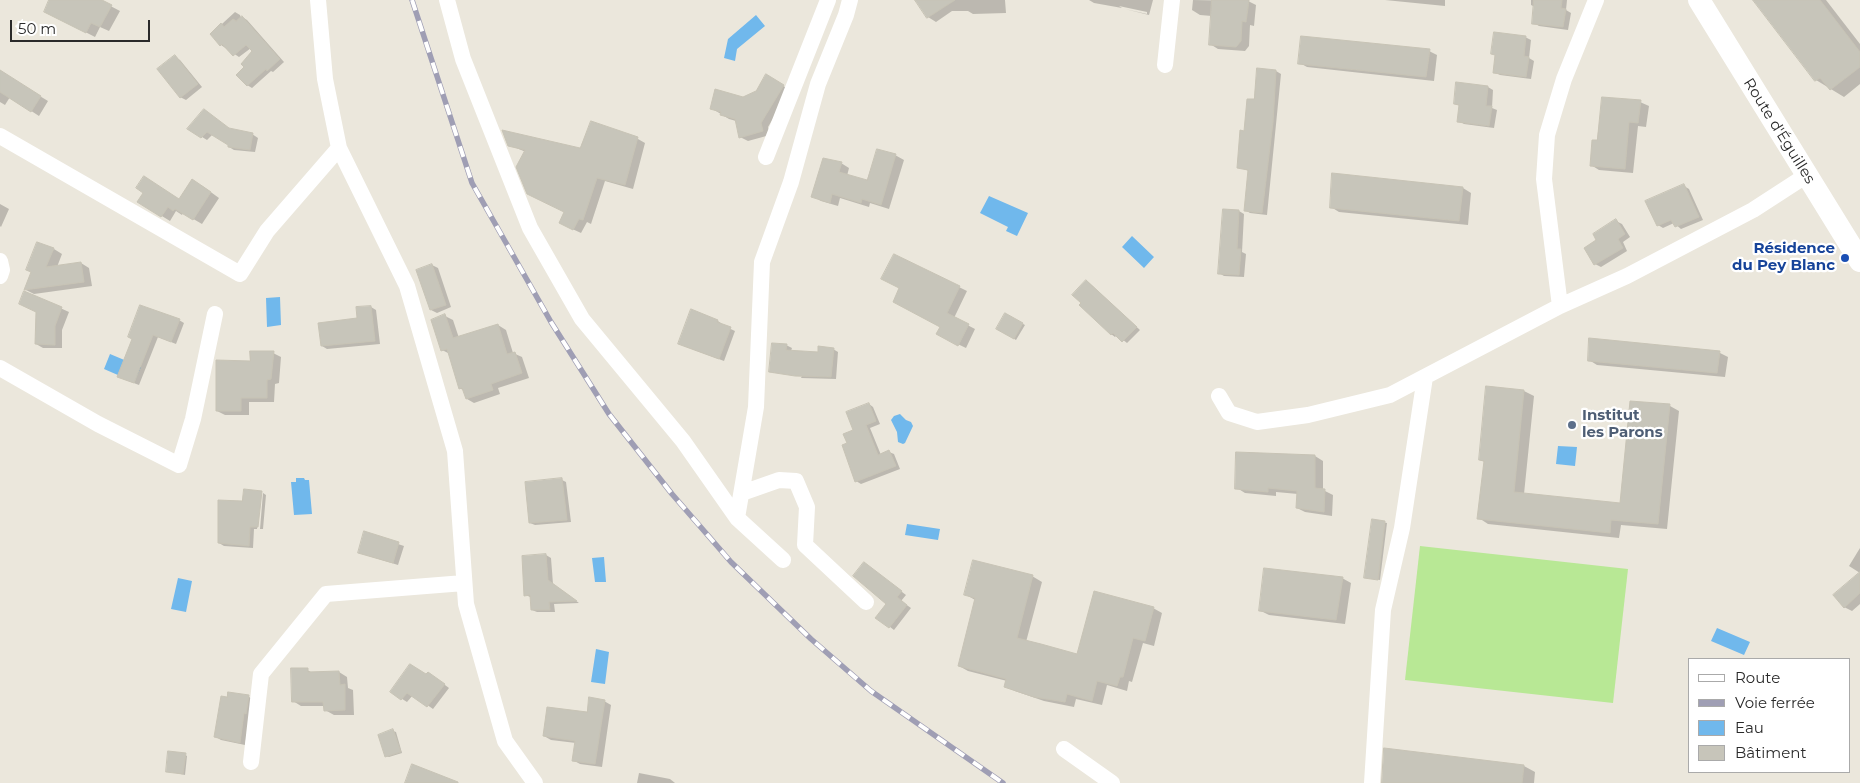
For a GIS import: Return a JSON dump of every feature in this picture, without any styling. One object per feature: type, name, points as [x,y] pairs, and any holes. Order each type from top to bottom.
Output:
[{"type":"street","points":[[318,0],[325,79],[339,148],[407,286],[455,451],[466,604],[505,741],[535,783]]},
{"type":"street","points":[[447,0],[463,59],[530,228],[582,319],[683,441],[737,518],[783,560]]},
{"type":"street","points":[[766,157],[828,0]]},
{"type":"street","points":[[737,518],[756,407],[762,262],[790,182],[818,84],[846,15],[850,0]]},
{"type":"street","points":[[1165,65],[1172,0]]},
{"type":"street","points":[[1560,306],[1544,179],[1547,135],[1564,79],[1596,0]]},
{"type":"street","name":"Route d'Éguilles","points":[[1698,0],[1860,261]]},
{"type":"street","points":[[0,136],[240,274],[267,231],[339,148]]},
{"type":"street","points":[[1219,396],[1229,413],[1258,422],[1308,414],[1390,395],[1560,306],[1627,276],[1753,210],[1807,175]]},
{"type":"street","points":[[0,261],[2,270],[0,276]]},
{"type":"street","points":[[0,368],[98,424],[179,465],[193,419],[215,314]]},
{"type":"street","points":[[1372,783],[1383,610],[1402,528],[1425,376]]},
{"type":"street","points":[[742,493],[779,480],[796,481],[806,507],[805,545],[866,602]]},
{"type":"street","points":[[251,762],[261,674],[326,594],[464,583]]},
{"type":"street","points":[[1064,749],[1112,783]]},
{"type":"green space","points":[[1420,546],[1628,569],[1613,703],[1405,680]]},
{"type":"water","points":[[756,15],[765,26],[737,49],[735,61],[724,58],[728,39]]},
{"type":"water","points":[[989,196],[1028,213],[1017,236],[1006,231],[1008,227],[980,213]]},
{"type":"water","points":[[1132,236],[1154,257],[1144,268],[1122,247]]},
{"type":"water","points":[[280,297],[281,325],[267,327],[266,298]]},
{"type":"water","points":[[110,354],[141,367],[134,382],[104,369]]},
{"type":"water","points":[[900,414],[911,422],[913,426],[903,444],[898,442],[897,432],[891,420],[894,416]]},
{"type":"water","points":[[1558,446],[1577,447],[1575,466],[1556,464]]},
{"type":"water","points":[[296,478],[309,480],[312,514],[294,515],[291,482],[296,482]]},
{"type":"water","points":[[907,524],[940,529],[938,540],[905,535]]},
{"type":"water","points":[[604,557],[606,582],[595,582],[592,558]]},
{"type":"water","points":[[178,578],[192,581],[186,612],[171,609]]},
{"type":"water","points":[[1717,628],[1750,642],[1744,655],[1711,641]]},
{"type":"water","points":[[596,649],[609,652],[605,684],[591,682]]},
{"type":"building","points":[[49,0],[102,0],[112,5],[100,27],[91,23],[86,33],[44,12]]},
{"type":"building","points":[[915,0],[955,0],[927,18]]},
{"type":"building","points":[[1212,0],[1249,0],[1246,22],[1242,21],[1241,41],[1236,47],[1209,45]]},
{"type":"building","points":[[1534,0],[1562,0],[1561,8],[1566,9],[1563,27],[1532,24]]},
{"type":"building","points":[[1753,0],[1820,0],[1860,52],[1860,67],[1830,90],[1820,78],[1815,81]]},
{"type":"building","points":[[242,16],[280,59],[247,86],[236,75],[244,67],[241,64],[252,51],[246,45],[233,56],[222,44],[220,46],[210,34],[221,23],[224,27],[233,19],[236,21]]},
{"type":"building","points":[[1494,32],[1526,36],[1524,56],[1529,57],[1526,77],[1493,73],[1495,55],[1491,54]]},
{"type":"building","points":[[1301,36],[1430,49],[1426,77],[1298,64]]},
{"type":"building","points":[[175,55],[198,84],[180,98],[157,69]]},
{"type":"building","points":[[1257,68],[1276,70],[1273,122],[1262,213],[1244,211],[1248,170],[1237,168],[1240,130],[1244,131],[1247,99],[1254,99]]},
{"type":"building","points":[[0,70],[41,96],[31,112],[0,92]]},
{"type":"building","points":[[766,74],[784,85],[761,123],[763,131],[739,138],[735,119],[720,115],[721,112],[710,109],[715,89],[743,97],[756,91]]},
{"type":"building","points":[[1456,82],[1488,86],[1486,106],[1492,106],[1489,126],[1457,122],[1459,105],[1454,104]]},
{"type":"building","points":[[1602,97],[1641,100],[1638,123],[1629,122],[1625,169],[1590,166],[1592,140],[1597,140]]},
{"type":"building","points":[[204,109],[229,128],[253,133],[250,150],[228,147],[228,145],[207,132],[201,138],[187,129]]},
{"type":"building","points":[[591,121],[638,137],[625,185],[597,178],[583,220],[579,219],[573,230],[559,223],[564,212],[527,194],[516,167],[525,150],[508,146],[502,130],[580,148]]},
{"type":"building","points":[[877,149],[896,154],[881,205],[862,199],[861,203],[832,194],[830,203],[811,197],[823,158],[842,162],[839,172],[867,180]]},
{"type":"building","points":[[1332,173],[1463,187],[1459,221],[1330,208]]},
{"type":"building","points":[[144,176],[179,199],[192,179],[211,192],[193,220],[168,207],[161,217],[137,202],[143,193],[136,188]]},
{"type":"building","points":[[1684,184],[1699,217],[1675,227],[1671,220],[1657,226],[1645,201]]},
{"type":"building","points":[[1223,209],[1239,210],[1237,249],[1241,249],[1239,275],[1218,274]]},
{"type":"building","points":[[1616,219],[1625,234],[1618,239],[1623,248],[1594,265],[1584,248],[1596,240],[1593,234]]},
{"type":"building","points":[[37,242],[54,248],[46,267],[81,262],[84,282],[24,290],[31,272],[26,270]]},
{"type":"building","points":[[894,254],[960,286],[947,313],[969,324],[958,346],[936,334],[940,327],[893,302],[899,288],[881,279]]},
{"type":"building","points":[[432,264],[446,305],[430,310],[416,270]]},
{"type":"building","points":[[1086,280],[1137,327],[1122,342],[1113,333],[1111,335],[1079,305],[1081,303],[1072,295]]},
{"type":"building","points":[[24,291],[62,307],[55,326],[55,345],[35,344],[36,312],[19,304]]},
{"type":"building","points":[[140,305],[180,319],[171,342],[153,335],[134,383],[117,377],[132,339],[128,337]]},
{"type":"building","points":[[371,306],[375,341],[321,346],[318,323],[357,318],[356,307]]},
{"type":"building","points":[[691,309],[731,327],[719,359],[678,344]]},
{"type":"building","points":[[1005,313],[1023,323],[1014,339],[996,329]]},
{"type":"building","points":[[445,314],[453,338],[498,324],[507,354],[515,352],[522,373],[491,384],[493,390],[466,399],[462,388],[459,389],[447,349],[441,351],[431,320]]},
{"type":"building","points":[[1589,338],[1720,351],[1717,373],[1588,361]]},
{"type":"building","points":[[772,343],[787,344],[786,350],[818,352],[818,346],[834,348],[831,377],[795,376],[769,372]]},
{"type":"building","points":[[250,351],[274,351],[271,379],[267,380],[267,398],[241,398],[241,411],[216,411],[216,360],[250,361]]},
{"type":"building","points":[[1486,386],[1524,390],[1514,492],[1620,503],[1630,401],[1670,404],[1658,524],[1611,520],[1610,533],[1477,519],[1484,461],[1479,460]]},
{"type":"building","points":[[869,403],[876,421],[866,425],[878,455],[889,450],[896,466],[855,482],[842,445],[847,443],[843,434],[853,430],[846,412]]},
{"type":"building","points":[[1236,452],[1315,455],[1315,488],[1325,489],[1324,512],[1296,508],[1297,491],[1268,488],[1268,492],[1235,489]]},
{"type":"building","points":[[562,478],[567,520],[529,523],[525,482]]},
{"type":"building","points":[[244,489],[262,491],[258,527],[250,527],[249,546],[218,543],[218,500],[242,501]]},
{"type":"building","points":[[1372,519],[1385,521],[1378,580],[1364,578]]},
{"type":"building","points":[[364,531],[399,542],[393,563],[358,553]]},
{"type":"building","points":[[546,554],[548,580],[577,601],[549,602],[550,610],[531,610],[530,595],[524,596],[522,556]]},
{"type":"building","points":[[973,560],[1033,575],[1017,638],[1077,654],[1094,591],[1154,607],[1145,641],[1133,638],[1123,677],[1120,677],[1117,686],[1097,681],[1092,701],[1067,694],[1065,702],[1034,697],[1004,687],[1006,679],[958,666],[975,598],[964,595]]},
{"type":"building","points":[[864,562],[902,591],[897,597],[907,605],[889,628],[875,618],[886,604],[853,576]]},
{"type":"building","points":[[1264,568],[1343,577],[1336,620],[1259,611]]},
{"type":"building","points":[[1860,572],[1860,593],[1844,608],[1833,595]]},
{"type":"building","points":[[410,664],[426,674],[428,672],[445,684],[427,707],[407,693],[401,700],[390,692]]},
{"type":"building","points":[[291,668],[308,668],[308,672],[339,671],[340,685],[345,684],[345,710],[324,711],[323,702],[292,702]]},
{"type":"building","points":[[228,692],[249,695],[246,714],[244,713],[240,743],[214,737],[221,696],[227,697]]},
{"type":"building","points":[[589,697],[605,700],[595,764],[572,761],[575,741],[543,736],[547,707],[587,712]]},
{"type":"building","points":[[393,729],[401,752],[385,757],[378,735]]},
{"type":"building","points":[[1384,748],[1524,765],[1522,783],[1382,783]]},
{"type":"building","points":[[168,751],[186,753],[183,774],[166,772]]},
{"type":"building","points":[[412,764],[458,782],[458,783],[405,783]]},
{"type":"railway","points":[[412,0],[472,183],[551,322],[609,414],[672,494],[731,562],[811,639],[871,691],[1003,783]]},
{"type":"place","name":"Résidence du Pey Blanc","points":[[1845,258]]},
{"type":"place","name":"Institut les Parons","points":[[1572,425]]}]
